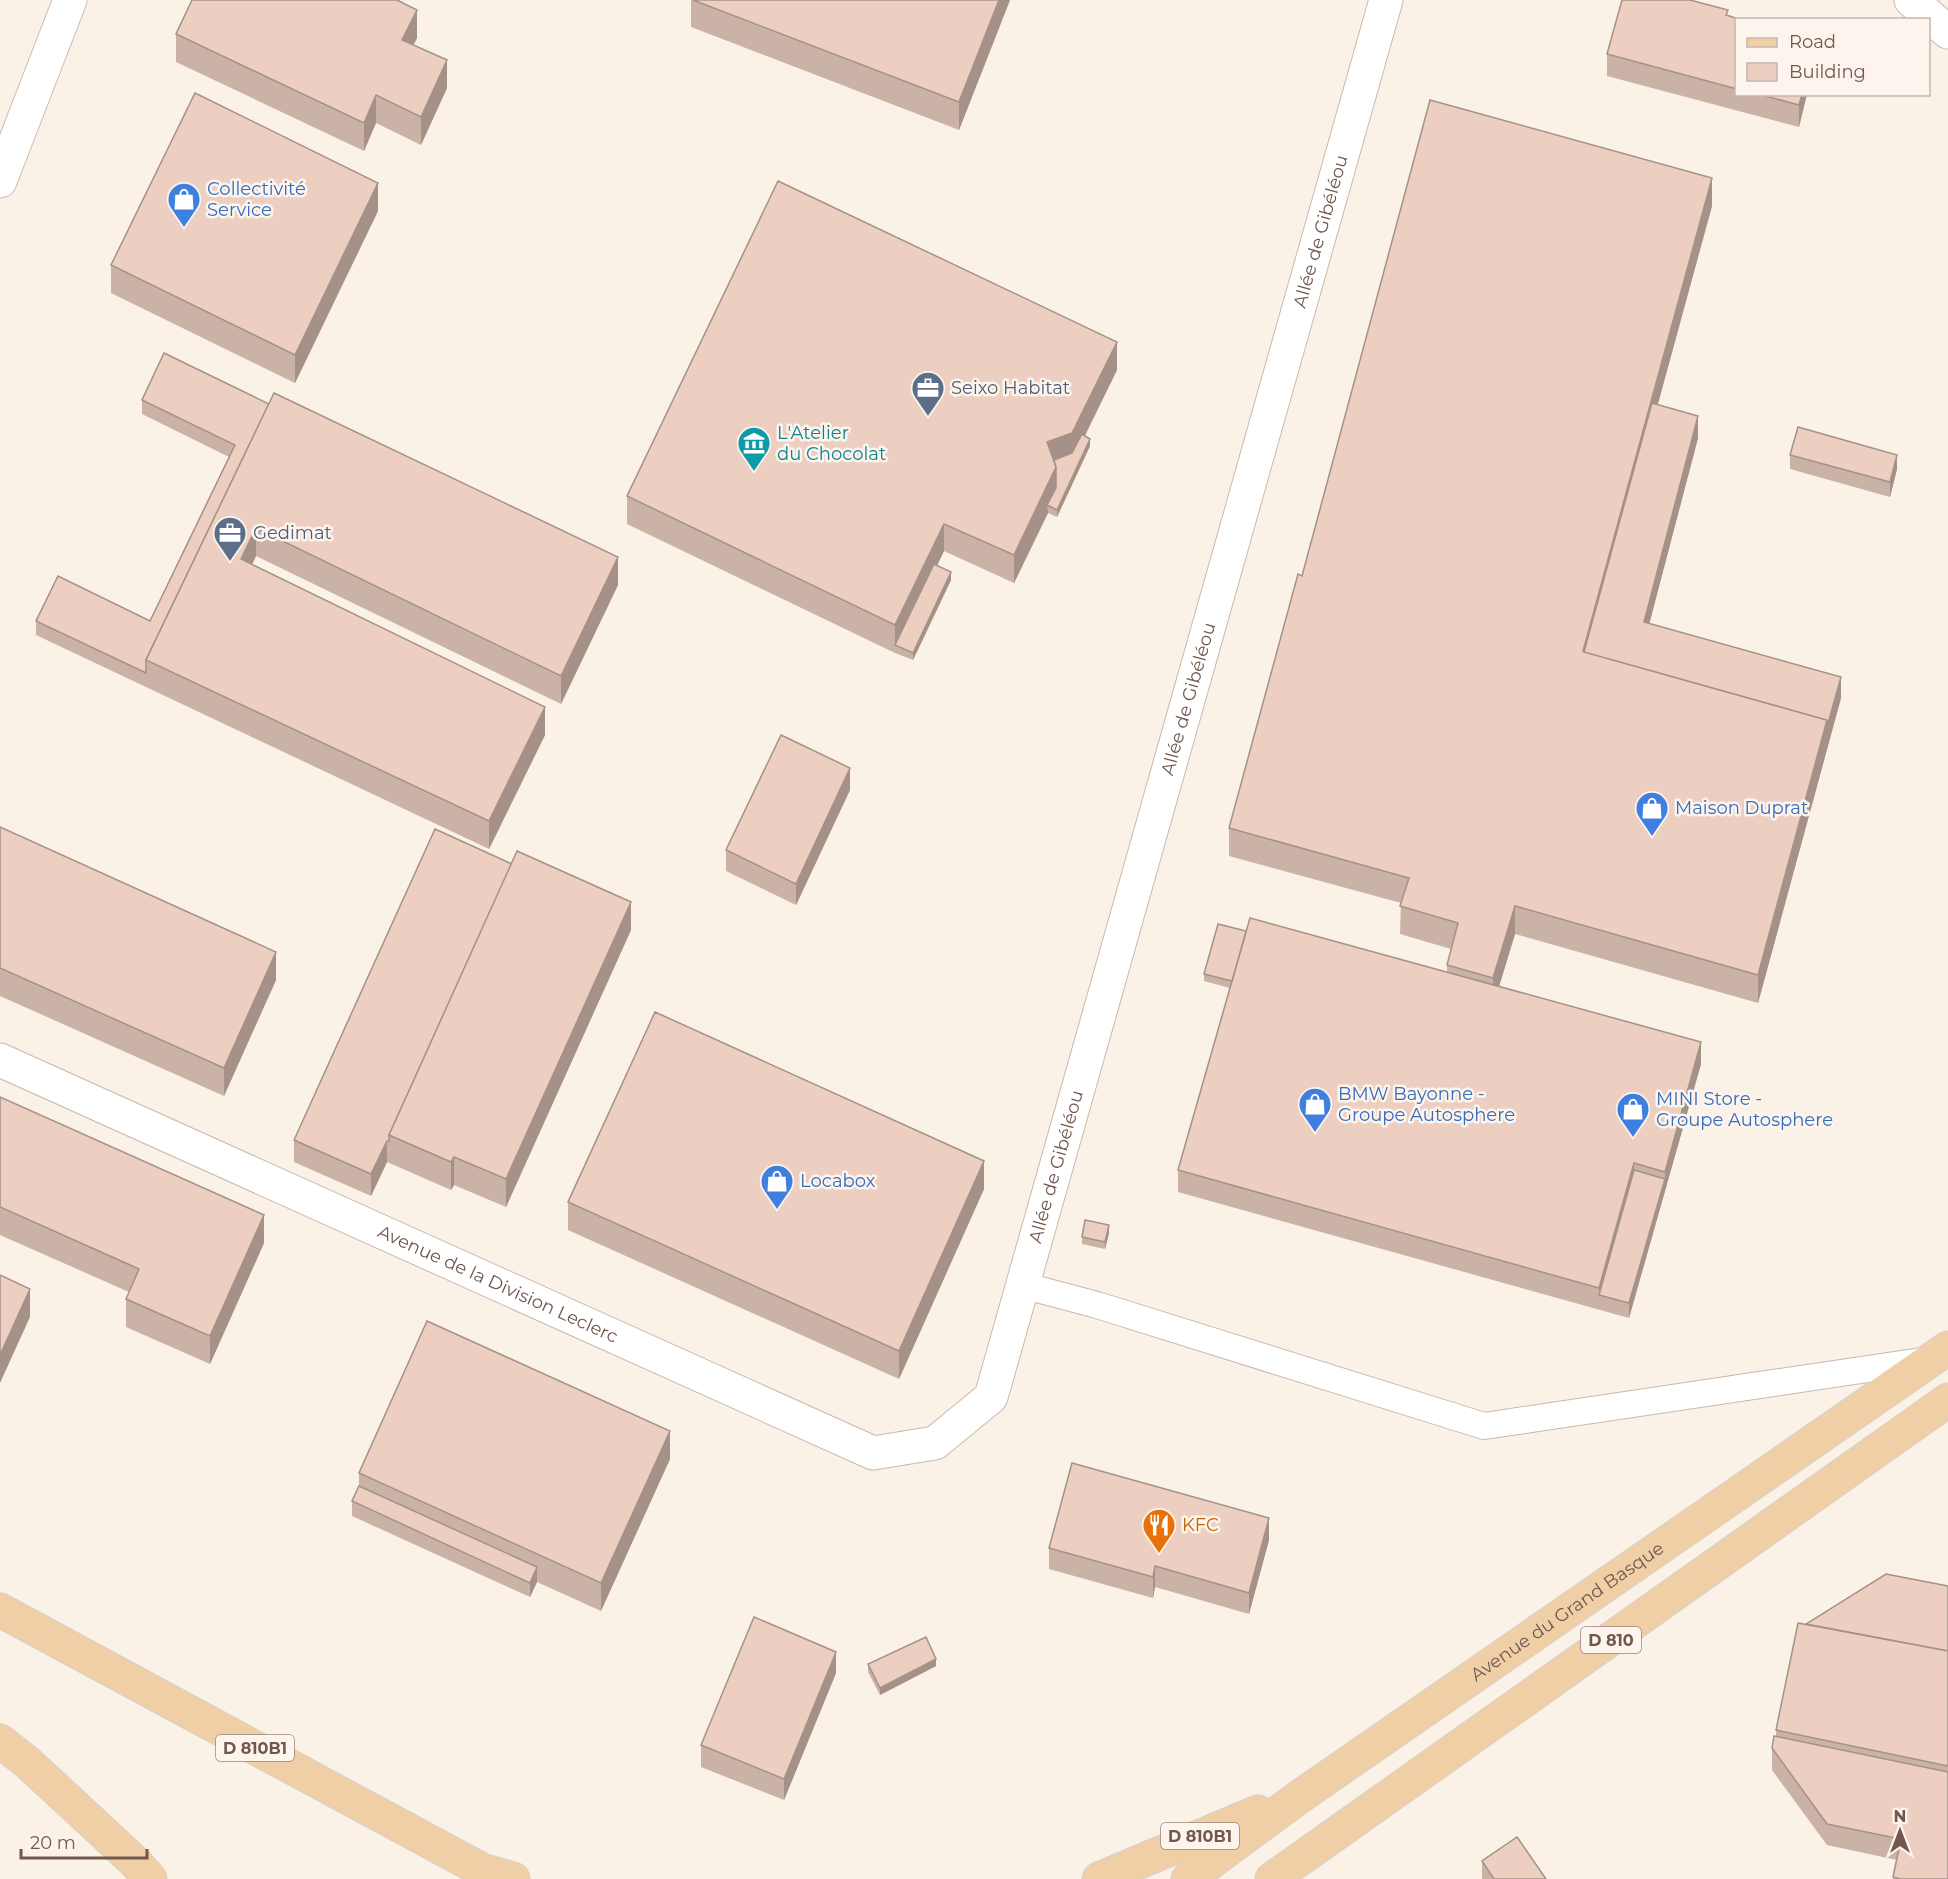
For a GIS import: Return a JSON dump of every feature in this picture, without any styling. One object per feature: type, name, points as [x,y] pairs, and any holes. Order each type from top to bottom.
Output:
[{"type":"main road","name":"Avenue du Grand Basque","points":[[1188,1879],[1302,1795],[1940,1353]]},
{"type":"main road","name":"D 810","points":[[1272,1879],[1948,1400]]},
{"type":"main road","name":"D 810B1","points":[[0,1610],[482,1870],[513,1879]]},
{"type":"main road","points":[[0,1741],[35,1770],[136,1863],[150,1879]]},
{"type":"main road","name":"D 810B1","points":[[1099,1879],[1174,1846],[1302,1795]]},
{"type":"street","points":[[0,181],[70,0]]},
{"type":"street","name":"Allée de Gibéléou","points":[[991,1397],[1386,0]]},
{"type":"street","points":[[1911,0],[1948,32]]},
{"type":"street","name":"Avenue de la Division Leclerc","points":[[0,1060],[873,1452],[935,1443],[991,1397]]},
{"type":"lane","points":[[1022,1285],[1096,1305],[1484,1426],[1940,1353]]},
{"type":"building","points":[[192,0],[397,0],[417,10],[402,40],[447,60],[421,117],[376,95],[364,123],[176,34]]},
{"type":"building","points":[[693,0],[999,0],[959,102]]},
{"type":"building","points":[[1622,0],[1690,0],[1728,10],[1726,15],[1736,18],[1735,88],[1607,54]]},
{"type":"building","points":[[195,93],[378,183],[295,355],[111,265]]},
{"type":"building","points":[[1765,96],[1801,96],[1799,105]]},
{"type":"building","points":[[1430,100],[1712,178],[1583,651],[1827,720],[1758,975],[1515,906],[1493,978],[1447,965],[1458,923],[1400,906],[1409,878],[1229,828],[1298,574],[1302,576]]},
{"type":"building","points":[[778,181],[1117,342],[1072,433],[1047,442],[1056,467],[1014,555],[944,524],[895,625],[627,496]]},
{"type":"building","points":[[164,353],[269,404],[146,660],[146,673],[36,621],[58,576],[150,621],[235,445],[142,400]]},
{"type":"building","points":[[274,393],[618,557],[561,676],[256,528],[241,559],[545,707],[489,821],[146,660]]},
{"type":"building","points":[[1652,403],[1698,416],[1644,622],[1841,677],[1827,727],[1827,720],[1584,652]]},
{"type":"building","points":[[1798,427],[1897,455],[1890,482],[1790,455]]},
{"type":"building","points":[[1082,434],[1090,439],[1057,510],[1047,505],[1056,488],[1054,460],[1072,453]]},
{"type":"building","points":[[934,564],[951,572],[913,653],[895,645]]},
{"type":"building","points":[[781,735],[850,768],[796,884],[726,850]]},
{"type":"building","points":[[0,827],[276,952],[224,1068],[0,968]]},
{"type":"building","points":[[435,829],[512,864],[389,1135],[389,1141],[371,1174],[294,1140]]},
{"type":"building","points":[[517,851],[631,902],[506,1179],[454,1157],[451,1162],[389,1135]]},
{"type":"building","points":[[1250,918],[1701,1042],[1665,1172],[1634,1163],[1599,1288],[1178,1170]]},
{"type":"building","points":[[1218,924],[1246,931],[1232,981],[1204,974]]},
{"type":"building","name":"Locabox","points":[[655,1012],[984,1161],[899,1351],[568,1202]]},
{"type":"building","points":[[0,1097],[264,1215],[210,1336],[126,1299],[139,1269],[0,1207]]},
{"type":"building","points":[[1634,1170],[1665,1179],[1629,1303],[1599,1295]]},
{"type":"building","points":[[1085,1220],[1109,1225],[1105,1242],[1082,1237]]},
{"type":"building","points":[[0,1275],[30,1289],[0,1355]]},
{"type":"building","points":[[427,1321],[670,1431],[601,1583],[359,1473]]},
{"type":"building","name":"KFC","points":[[1072,1463],[1269,1518],[1249,1593],[1155,1566],[1153,1577],[1049,1548]]},
{"type":"building","points":[[359,1486],[537,1567],[530,1583],[352,1501]]},
{"type":"building","points":[[1886,1574],[1948,1586],[1948,1651],[1806,1624]]},
{"type":"building","points":[[754,1617],[836,1652],[784,1779],[701,1745]]},
{"type":"building","points":[[1798,1623],[1948,1651],[1948,1766],[1776,1730]]},
{"type":"building","points":[[926,1637],[936,1659],[880,1688],[868,1664]]},
{"type":"building","points":[[1774,1736],[1948,1772],[1948,1879],[1893,1877],[1901,1839],[1827,1824],[1772,1748]]},
{"type":"building","points":[[1517,1837],[1546,1879],[1494,1879],[1482,1861]]},
{"type":"place","name":"Collectivité Service","points":[[184,228]]},
{"type":"place","name":"Seixo Habitat","points":[[928,417]]},
{"type":"place","name":"L'Atelier du Chocolat","points":[[754,472]]},
{"type":"place","name":"Gedimat","points":[[230,562]]},
{"type":"place","name":"Maison Duprat","points":[[1652,837]]},
{"type":"place","name":"BMW Bayonne - Groupe Autosphere","points":[[1315,1133]]},
{"type":"place","name":"MINI Store - Groupe Autosphere","points":[[1633,1138]]},
{"type":"place","name":"Locabox","points":[[777,1210]]},
{"type":"place","name":"KFC","points":[[1159,1554]]}]
